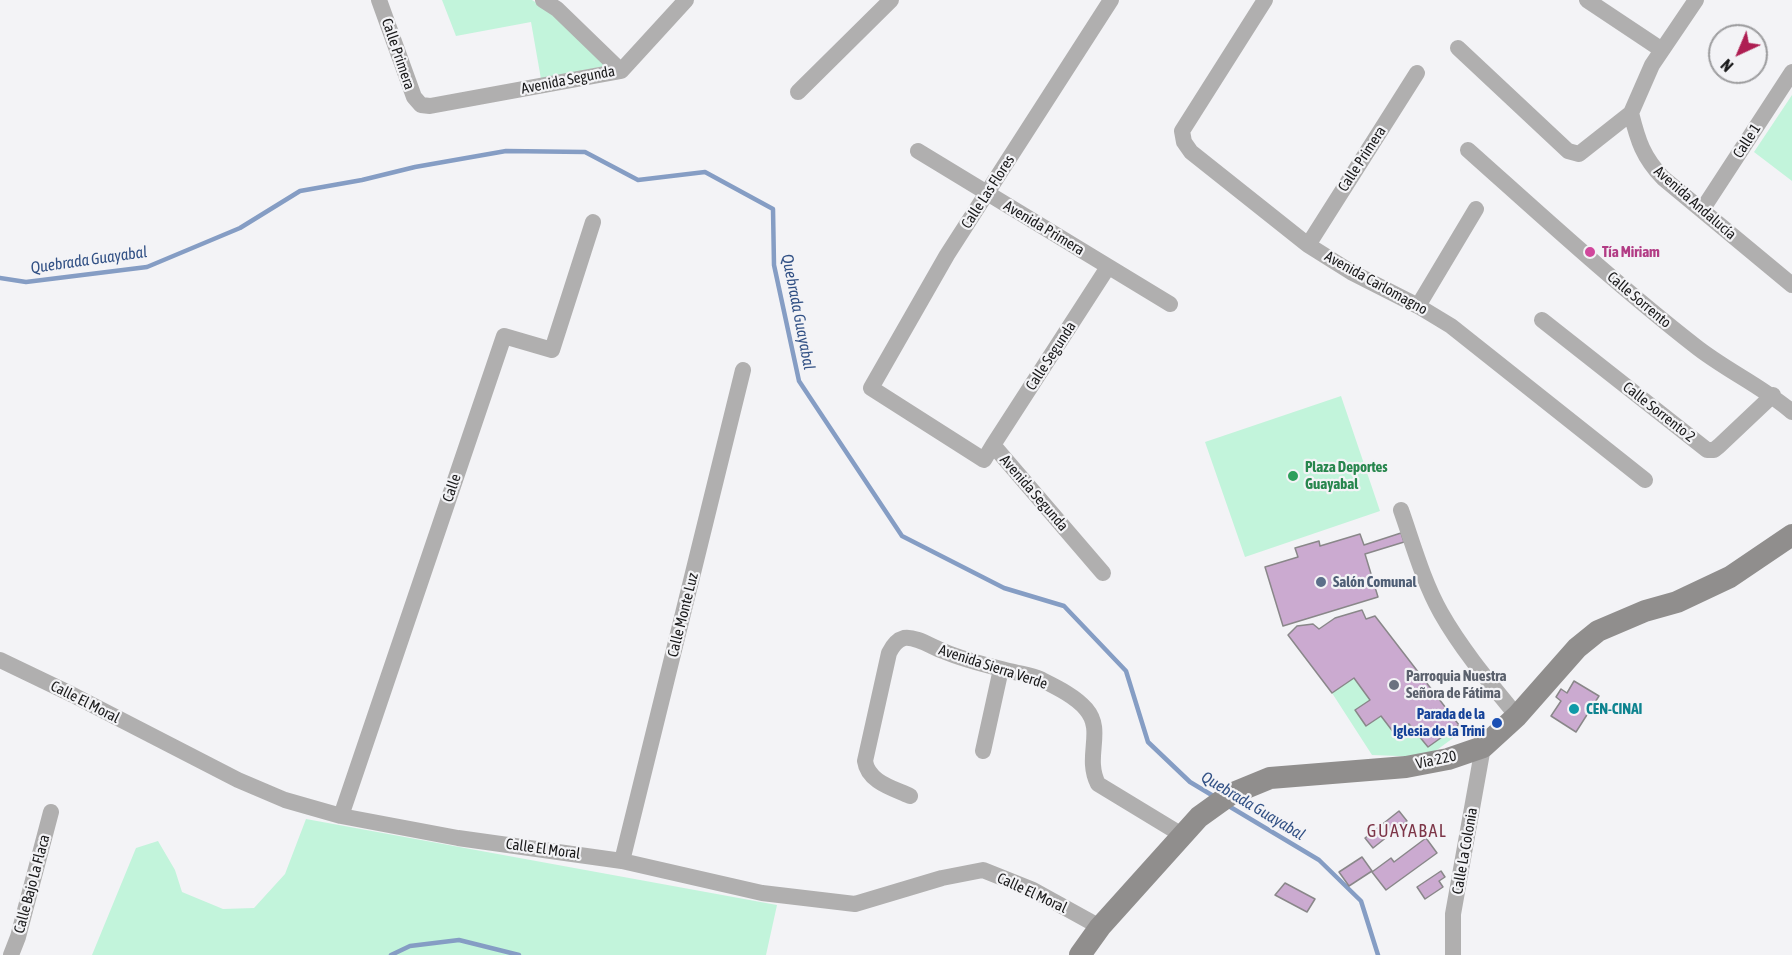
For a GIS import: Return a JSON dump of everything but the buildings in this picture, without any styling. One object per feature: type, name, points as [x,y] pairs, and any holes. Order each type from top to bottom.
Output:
[{"type":"main road","name":"Vía 220","points":[[1080,955],[1100,927],[1182,835],[1199,817],[1231,794],[1270,778],[1407,766],[1448,759],[1483,747],[1517,717],[1577,648],[1598,631],[1645,611],[1677,602],[1731,577],[1792,535]]},
{"type":"street","name":"Calle Primera","points":[[379,0],[414,97],[421,105]]},
{"type":"street","points":[[543,0],[562,5],[621,71]]},
{"type":"street","name":"Avenida Segunda","points":[[421,105],[429,106],[621,71],[686,0]]},
{"type":"street","points":[[798,92],[891,0]]},
{"type":"street","name":"Calle Las Flores","points":[[871,388],[947,255],[1111,0]]},
{"type":"street","name":"Avenida Carlomagno","points":[[1265,0],[1182,131],[1184,142],[1191,152],[1308,245],[1351,272],[1418,306],[1451,326],[1645,480]]},
{"type":"street","points":[[1587,0],[1662,50]]},
{"type":"street","points":[[1458,48],[1568,151],[1579,154],[1631,113],[1652,65],[1696,0]]},
{"type":"street","name":"Calle 1","points":[[1702,210],[1792,72]]},
{"type":"street","name":"Calle Primera","points":[[1308,245],[1417,73]]},
{"type":"street","name":"Avenida Andalucía","points":[[1631,113],[1639,145],[1649,163],[1663,178],[1792,285]]},
{"type":"street","name":"Calle Sorrento","points":[[1468,150],[1638,301],[1702,352],[1773,395],[1792,412]]},
{"type":"street","name":"Avenida Primera","points":[[918,151],[1170,304]]},
{"type":"street","points":[[1418,306],[1476,209]]},
{"type":"street","name":"Calle","points":[[341,816],[504,336],[552,350],[593,222]]},
{"type":"street","name":"Calle Segunda","points":[[993,445],[1108,267]]},
{"type":"street","name":"Calle Sorrento 2","points":[[1542,320],[1707,450],[1714,450],[1719,446],[1773,395]]},
{"type":"street","name":"Calle Monte Luz","points":[[622,861],[743,370]]},
{"type":"street","name":"Avenida Segunda","points":[[871,388],[984,460],[993,445],[1103,573]]},
{"type":"street","points":[[1401,510],[1422,571],[1441,612],[1471,658],[1517,717]]},
{"type":"street","name":"Avenida Sierra Verde","points":[[910,796],[873,778],[866,769],[865,761],[889,654],[894,644],[904,638],[914,639],[957,657],[1038,678],[1061,690],[1087,710],[1094,720],[1092,758],[1098,784],[1182,835]]},
{"type":"street","name":"Calle El Moral","points":[[0,660],[238,780],[285,800],[341,816],[458,838],[622,861],[762,893],[855,904],[942,878],[983,870],[1033,890],[1100,927]]},
{"type":"street","points":[[983,751],[1001,669]]},
{"type":"street","name":"Calle La Colonia","points":[[1453,955],[1453,914],[1483,747]]},
{"type":"street","name":"Calle Bajo La Flaca","points":[[11,955],[18,937],[51,812]]},
{"type":"green space","points":[[442,0],[532,0],[545,8],[606,66],[541,79],[531,22],[456,36]]},
{"type":"green space","points":[[1792,95],[1792,181],[1754,152]]},
{"type":"green space","name":"Plaza Deportes Guayabal","points":[[1341,396],[1380,511],[1245,557],[1205,442]]},
{"type":"green space","points":[[1354,678],[1370,700],[1356,710],[1366,726],[1381,716],[1394,733],[1409,724],[1428,747],[1459,725],[1464,730],[1424,757],[1372,755],[1332,693]]},
{"type":"green space","points":[[306,819],[777,905],[766,955],[92,955],[136,848],[158,841],[175,870],[182,892],[223,909],[254,908],[285,874]]},
{"type":"waterway","name":"Quebrada Guayabal","points":[[0,278],[26,282],[147,267],[240,228],[300,191],[506,151],[585,152],[638,180],[705,172],[773,209],[774,265],[799,381],[902,536],[1004,588],[1064,606],[1126,671],[1148,742],[1190,782],[1215,797]]},
{"type":"waterway","name":"Quebrada Guayabal","points":[[1227,805],[1319,860],[1361,901],[1378,955]]},
{"type":"waterway","points":[[391,955],[410,946],[459,940],[519,955]]},
{"type":"place","name":"Tía Miriam","points":[[1590,252]]},
{"type":"place","name":"Plaza Deportes Guayabal","points":[[1293,476]]},
{"type":"place","name":"Salón Comunal","points":[[1321,582]]},
{"type":"place","name":"Parroquia Nuestra Señora de Fátima","points":[[1394,685]]},
{"type":"place","name":"CEN-CINAI","points":[[1574,709]]},
{"type":"place","name":"Parada de la Iglesia de la Trini","points":[[1497,723]]},
{"type":"district","name":"GUAYABAL","points":[[1407,831]]}]
